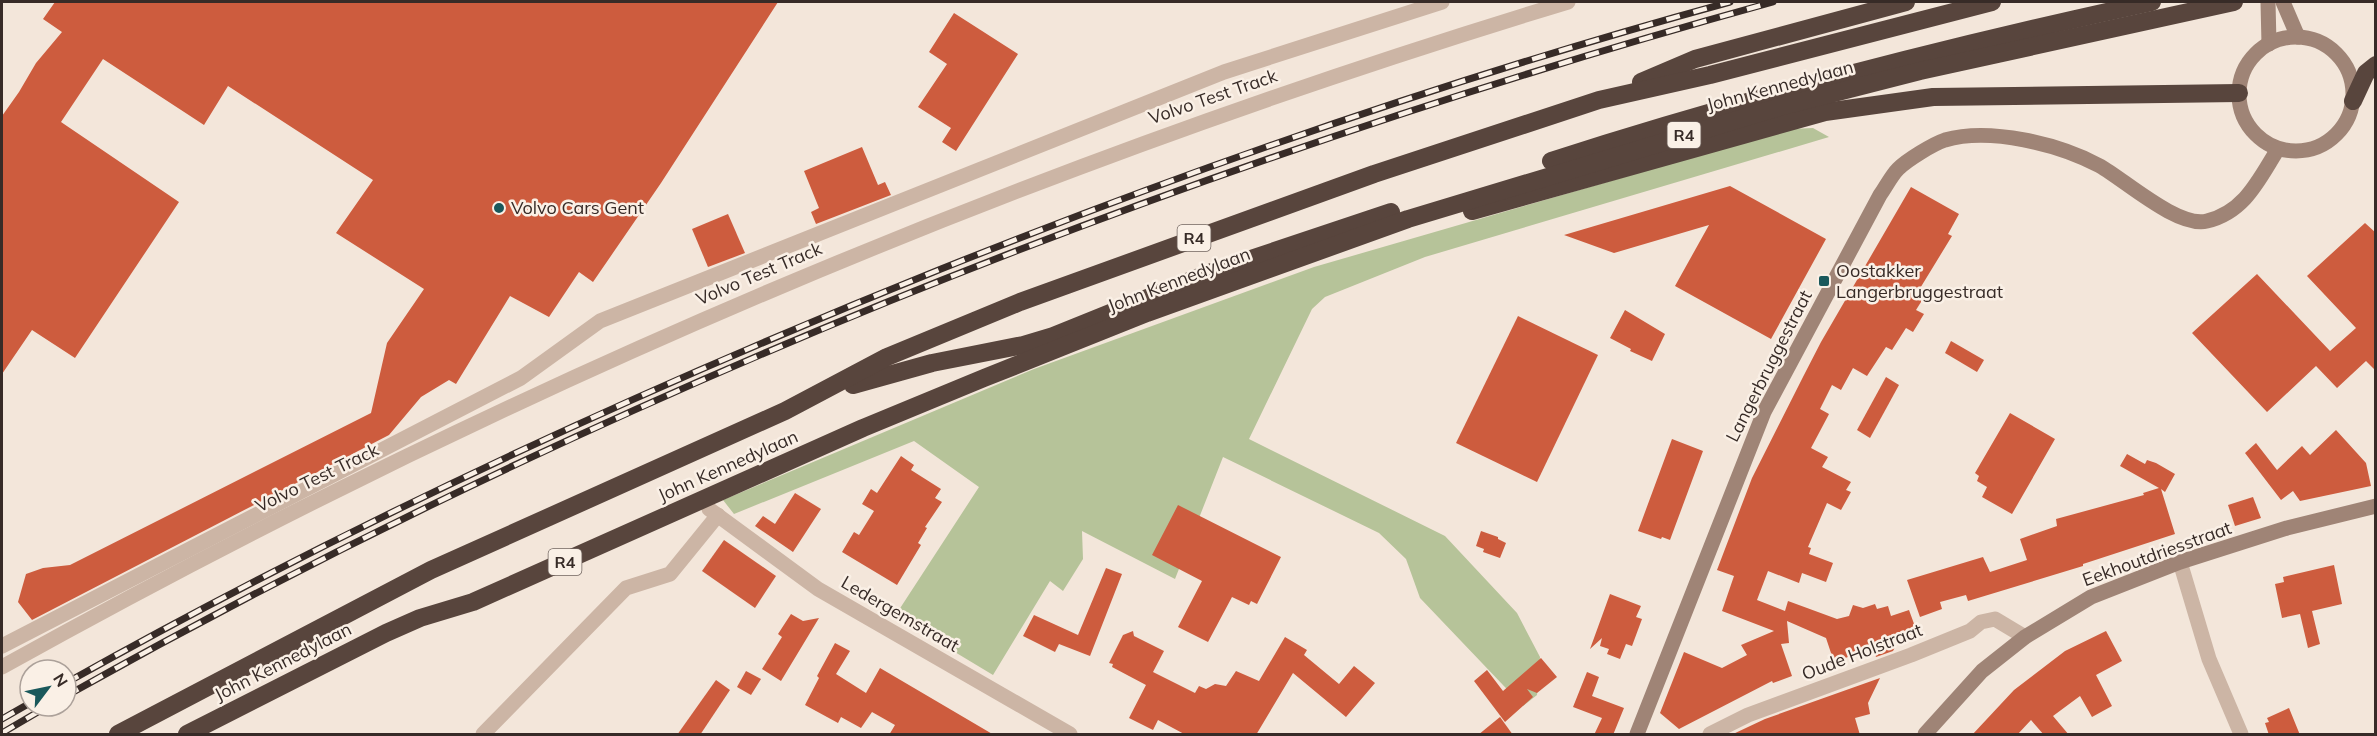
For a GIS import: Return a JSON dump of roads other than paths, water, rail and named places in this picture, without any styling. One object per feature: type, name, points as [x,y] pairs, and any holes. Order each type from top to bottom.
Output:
[{"type":"highway","points":[[1599,100],[1695,59],[1906,2]]},
{"type":"highway","name":"John Kennedylaan","points":[[118,735],[431,570],[785,411],[887,357],[1020,302],[1374,174],[1599,100],[1710,75],[1992,2]]},
{"type":"highway","name":"John Kennedylaan","points":[[785,411],[879,376],[1023,345],[1053,336],[1209,273],[1605,144],[1811,83],[2017,31],[2152,2]]},
{"type":"highway","name":"John Kennedylaan","points":[[187,735],[420,618],[473,602],[863,428],[1147,313],[1408,219],[1783,106],[1920,71],[2234,2]]},
{"type":"highway","points":[[2353,101],[2366,74],[2376,65]]},
{"type":"highway","points":[[1147,313],[1239,289],[1457,215],[1825,112],[1933,96],[2239,93]]},
{"type":"street","name":"Volvo Test Track","points":[[2,646],[521,378],[600,321],[1224,72],[1442,2]]},
{"type":"street","name":"Volvo Test Track","points":[[2,668],[172,574],[353,482],[593,368],[739,303],[1000,197],[1159,136],[1395,55],[1568,2]]},
{"type":"street","points":[[2276,3],[2298,37]]},
{"type":"street","points":[[2268,44],[2276,3]]},
{"type":"street","points":[[2298,37],[2317,41],[2333,51],[2345,65],[2352,82],[2353,101],[2348,119],[2339,133],[2326,144],[2311,150],[2294,152],[2278,149],[2262,140],[2250,128],[2241,111],[2239,93],[2241,78],[2256,53],[2268,44],[2298,37]]},
{"type":"street","name":"Langerbruggestraat","points":[[1637,735],[1764,412],[1867,224],[1880,195],[1898,169],[1944,140],[1987,136],[2019,140],[2066,151],[2099,166],[2170,213],[2189,221],[2205,222],[2224,216],[2242,204],[2278,149]]},
{"type":"street","name":"Eekhoutdriesstraat","points":[[1925,735],[1982,671],[2025,637],[2091,597],[2180,562],[2287,528],[2376,506]]},
{"type":"street","name":"Ledergemstraat","points":[[483,735],[626,588],[670,574],[713,512],[818,589],[1070,735]]},
{"type":"street","points":[[2180,562],[2210,659],[2241,735]]},
{"type":"street","name":"Oude Holstraat","points":[[1710,735],[1748,715],[1970,631],[1981,622],[1995,619],[2025,637]]},
{"type":"railway","points":[[78,676],[280,569],[497,462],[718,362],[941,269],[1135,194],[1332,124],[1530,60],[1730,2]]},
{"type":"railway","points":[[78,689],[269,586],[476,484],[686,387],[898,298],[1114,214],[1332,137],[1551,67],[1773,2]]},
{"type":"railway","points":[[2,719],[18,710]]},
{"type":"railway","points":[[2,733],[28,718]]},
{"type":"place","name":"Volvo Cars Gent","points":[[499,208]]},
{"type":"place","name":"Oostakker Langerbruggestraat","points":[[1824,281]]}]
